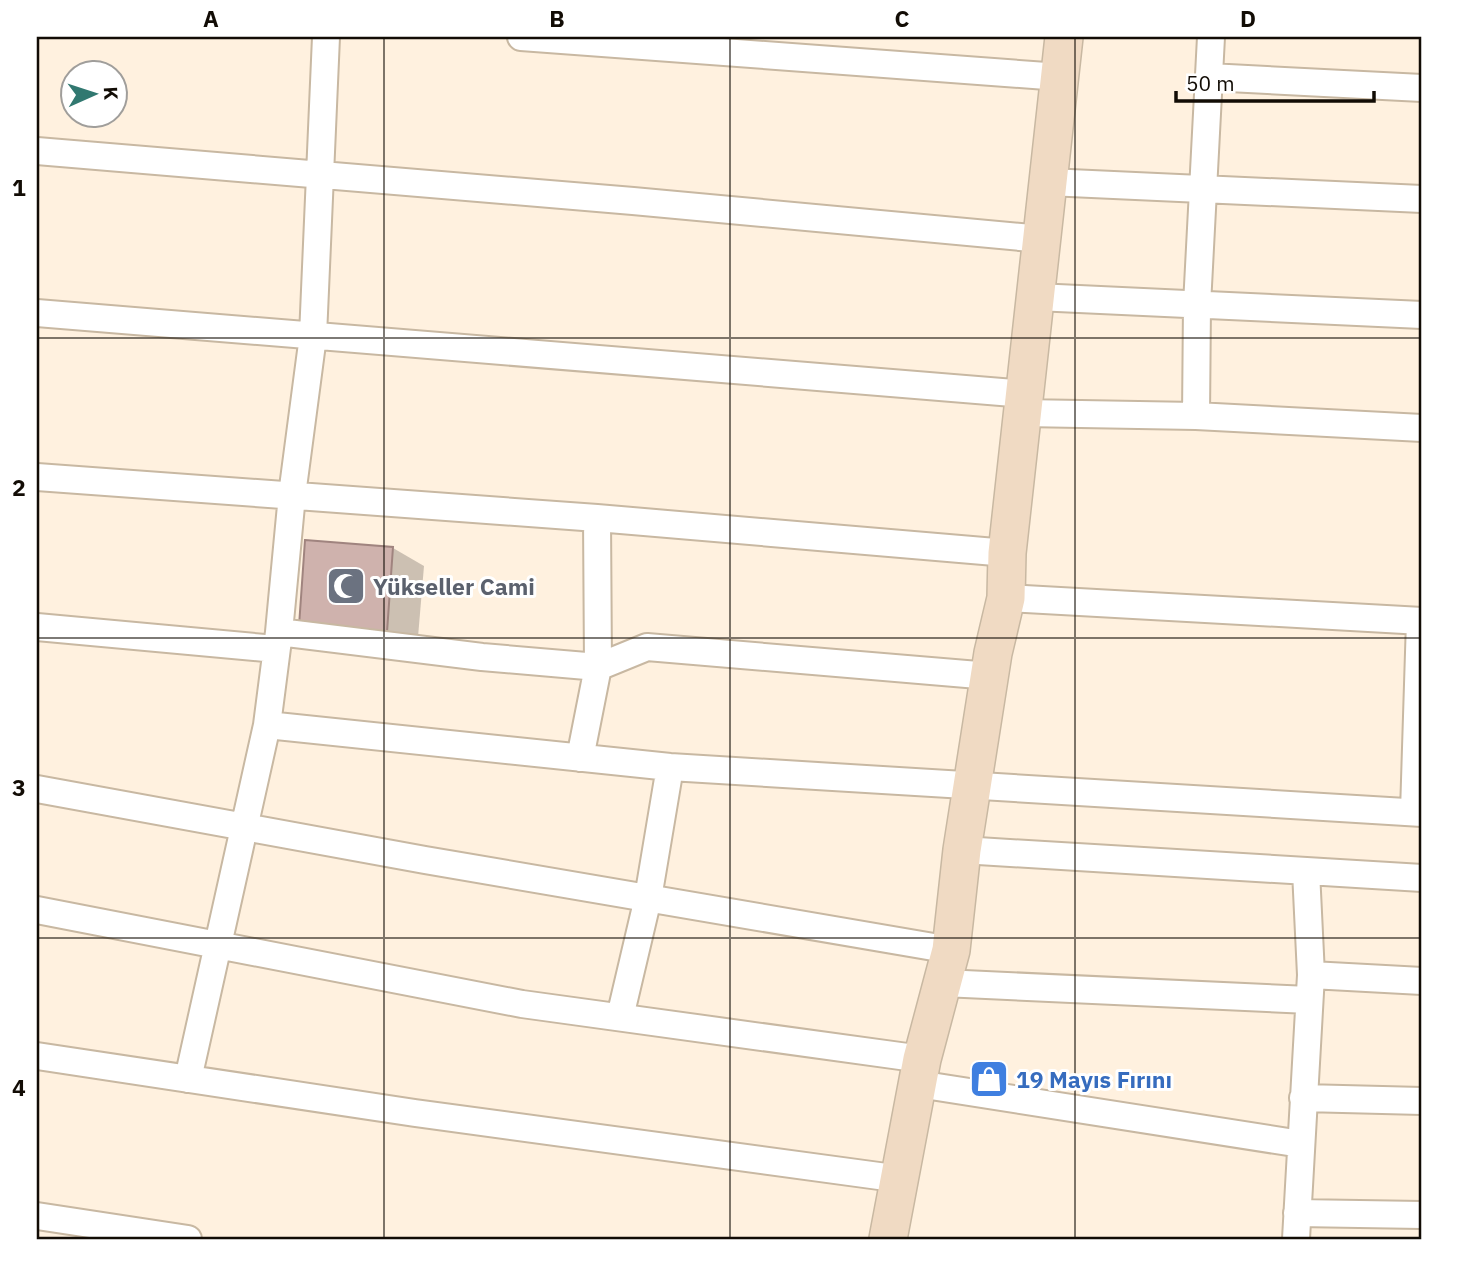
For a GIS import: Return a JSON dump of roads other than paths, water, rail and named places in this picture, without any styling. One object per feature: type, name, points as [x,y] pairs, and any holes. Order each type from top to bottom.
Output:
[{"type":"main road","points":[[894,1239],[901,1179],[920,1072],[947,967],[962,850],[990,676],[1006,598],[1007,553],[1065,37]]},
{"type":"street","points":[[188,1079],[267,725],[292,495],[313,336],[326,37]]},
{"type":"street","points":[[521,37],[1060,78]]},
{"type":"street","points":[[1196,416],[1197,305],[1211,37]]},
{"type":"street","points":[[1209,78],[1422,88]]},
{"type":"street","points":[[37,151],[1042,239]]},
{"type":"street","points":[[1048,183],[1422,199]]},
{"type":"street","points":[[1036,297],[1422,315]]},
{"type":"street","points":[[37,313],[313,336],[1024,403],[1196,416],[1422,428]]},
{"type":"street","points":[[37,477],[597,518],[1007,553]]},
{"type":"street","points":[[580,758],[598,667],[597,518]]},
{"type":"street","points":[[267,725],[670,767],[1418,812],[1421,621],[1006,598]]},
{"type":"street","points":[[37,627],[278,640],[598,667],[647,647],[990,676]]},
{"type":"street","points":[[620,1017],[648,898],[670,767]]},
{"type":"street","points":[[37,789],[648,898],[947,967],[1310,988],[1422,981]]},
{"type":"street","points":[[962,850],[1422,878]]},
{"type":"street","points":[[1296,1239],[1310,988],[1306,871]]},
{"type":"street","points":[[37,910],[522,1004],[620,1017],[1301,1144]]},
{"type":"street","points":[[37,1056],[429,1115],[901,1179]]},
{"type":"street","points":[[1303,1098],[1422,1101]]},
{"type":"street","points":[[1297,1213],[1422,1215]]},
{"type":"street","points":[[37,1216],[146,1236],[188,1239]]},
{"type":"place","name":"Yükseller Cami","points":[[346,586]]},
{"type":"place","name":"19 Mayıs Fırını","points":[[989,1079]]}]
